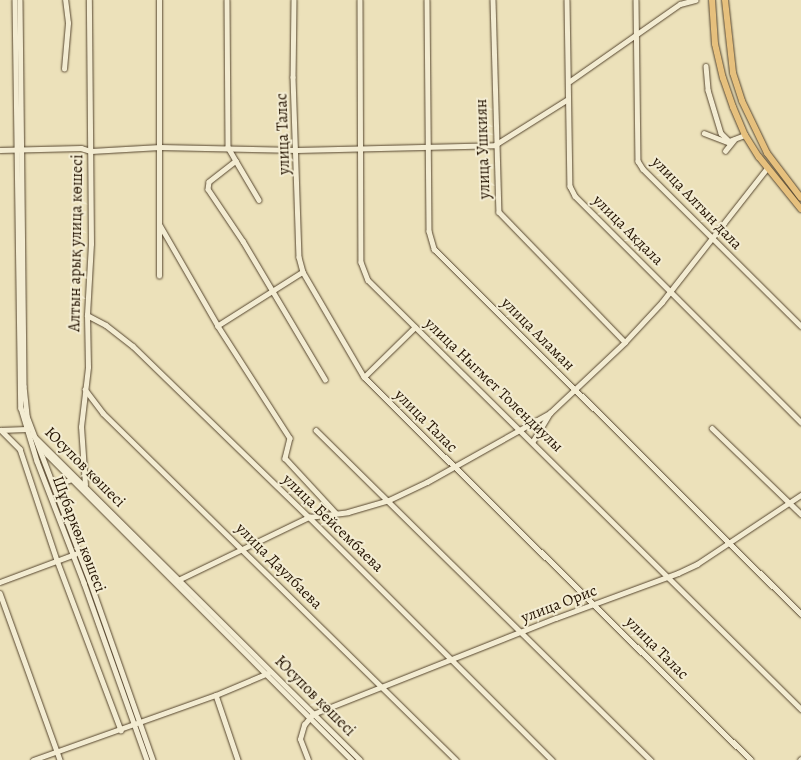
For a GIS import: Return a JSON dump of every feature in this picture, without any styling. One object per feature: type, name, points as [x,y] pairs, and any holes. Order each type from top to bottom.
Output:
[{"type":"main road","points":[[712,0],[715,44],[723,78],[745,135],[768,168],[801,209]]},
{"type":"main road","points":[[725,0],[733,73],[742,101],[767,153],[799,195],[791,198]]},
{"type":"street","name":"Шұбаркөл көшесі","points":[[15,0],[24,386],[32,433],[78,552],[153,760]]},
{"type":"street","name":"Шұбаркөл көшесі","points":[[20,0],[19,386],[26,429],[73,554],[147,760]]},
{"type":"street","points":[[64,70],[68,23],[66,0]]},
{"type":"street","name":"Алтын арық улица көшесі","points":[[85,485],[81,427],[85,389],[91,244],[89,0]]},
{"type":"street","points":[[159,0],[159,276]]},
{"type":"street","points":[[227,0],[228,147],[260,200]]},
{"type":"street","name":"улица Талас","points":[[294,0],[293,77],[298,150],[299,257],[303,272],[364,377],[454,468],[595,604],[751,760]]},
{"type":"street","name":"улица Ныгмет Толендиулы","points":[[360,0],[364,272],[368,280],[533,441],[801,709]]},
{"type":"street","name":"улица Аламан","points":[[427,0],[430,236],[434,249],[577,389],[801,614]]},
{"type":"street","name":"улица Ушкиян","points":[[493,0],[497,206],[502,217],[625,342]]},
{"type":"street","name":"улица Акдала","points":[[567,0],[570,81],[568,98],[570,186],[575,196],[801,422]]},
{"type":"street","name":"улица Алтын дала","points":[[636,0],[638,161],[643,169],[801,326]]},
{"type":"street","points":[[570,81],[680,4],[695,0]]},
{"type":"street","points":[[706,66],[713,112],[721,133],[732,141]]},
{"type":"street","points":[[0,150],[81,148],[91,151],[160,146],[298,150],[361,147],[495,145],[568,98]]},
{"type":"street","points":[[704,133],[715,139],[732,141]]},
{"type":"street","points":[[725,151],[732,141],[745,135]]},
{"type":"street","points":[[236,161],[209,182],[208,189],[243,241],[271,292],[325,379]]},
{"type":"street","points":[[178,580],[309,517],[336,513],[389,500],[454,468],[550,413],[625,342],[670,292],[711,237],[768,168]]},
{"type":"street","points":[[160,225],[218,326],[290,438],[285,458],[336,513]]},
{"type":"street","points":[[218,326],[303,272]]},
{"type":"street","name":"улица Бейсембаева","points":[[87,315],[106,325],[133,346],[309,517],[552,760]]},
{"type":"street","points":[[364,377],[415,327]]},
{"type":"street","name":"улица Даулбаева","points":[[85,389],[103,413],[456,760]]},
{"type":"street","points":[[533,441],[550,413]]},
{"type":"street","points":[[712,428],[801,514]]},
{"type":"street","points":[[1,430],[26,429],[32,433]]},
{"type":"street","points":[[1,430],[20,449],[57,560],[121,730]]},
{"type":"street","points":[[316,430],[389,500],[650,760]]},
{"type":"street","name":"Юсупов көшесі","points":[[32,433],[47,454],[178,580]]},
{"type":"street","name":"Юсупов көшесі","points":[[32,433],[269,672],[352,760]]},
{"type":"street","points":[[58,501],[59,484],[72,479]]},
{"type":"street","name":"улица Орис","points":[[312,716],[522,632],[669,577],[697,564],[801,494]]},
{"type":"street","points":[[0,582],[78,552]]},
{"type":"street","points":[[0,593],[60,760]]},
{"type":"street","points":[[33,760],[216,695],[269,672]]},
{"type":"street","points":[[216,695],[238,760]]},
{"type":"street","points":[[308,760],[300,739],[301,732],[312,716]]},
{"type":"street","name":"Юсупов көшесі","points":[[312,716],[360,760]]}]
